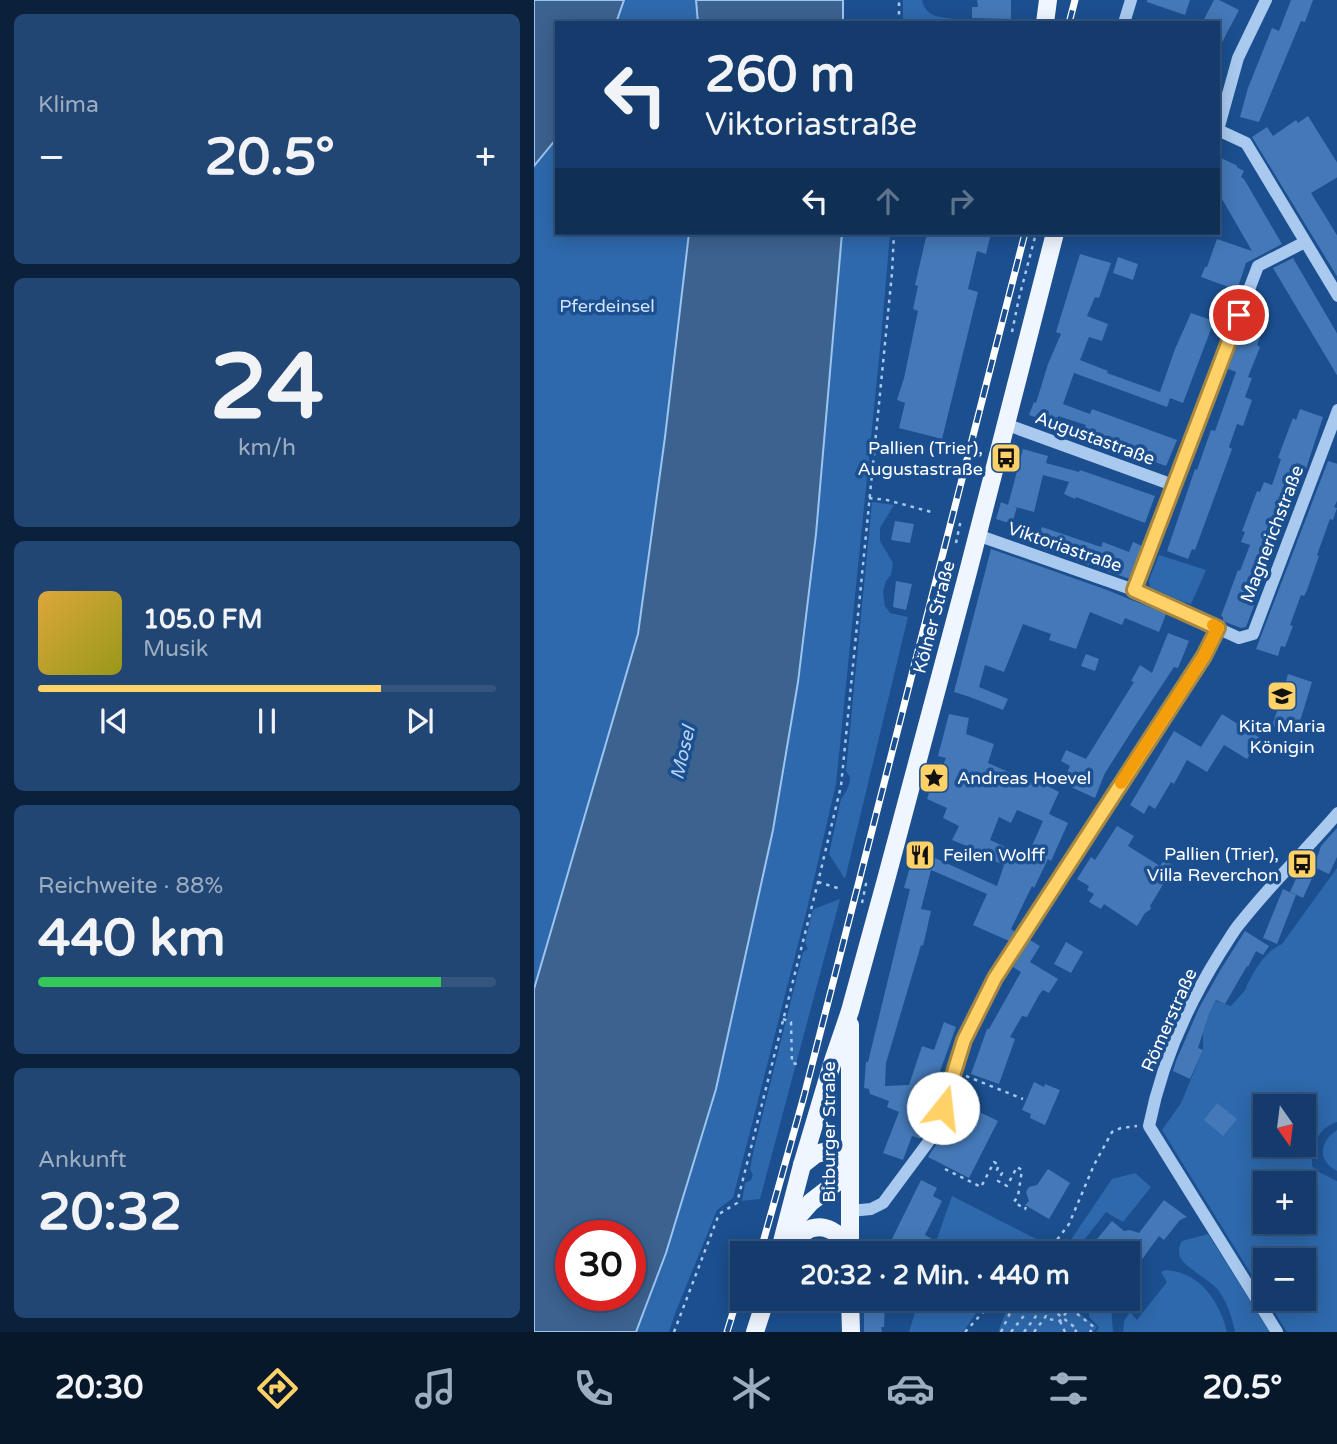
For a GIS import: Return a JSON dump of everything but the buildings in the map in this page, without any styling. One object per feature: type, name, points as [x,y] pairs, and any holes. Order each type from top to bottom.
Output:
[{"type":"main road","points":[[1045,21],[1048,0]]},
{"type":"main road","name":"Kölner Straße","points":[[850,1011],[1054,235]]},
{"type":"main road","points":[[783,1241],[802,1165],[850,1011]]},
{"type":"main road","name":"Bitburger Straße","points":[[850,1011],[850,1241]]},
{"type":"main road","points":[[785,1241],[793,1221],[810,1202],[850,1172],[840,1155],[831,1150],[816,1154],[802,1165]]},
{"type":"main road","points":[[791,1241],[812,1228],[821,1227],[836,1232],[845,1241]]},
{"type":"main road","points":[[756,1332],[762,1311]]},
{"type":"main road","points":[[850,1311],[851,1332]]},
{"type":"street","points":[[1125,21],[1131,0]]},
{"type":"street","points":[[1220,123],[1238,58],[1266,0]]},
{"type":"street","points":[[1220,131],[1246,144],[1337,296]]},
{"type":"street","points":[[1134,590],[1258,266],[1305,242]]},
{"type":"street","name":"Magnerichstraße","points":[[1218,628],[1239,638],[1253,634],[1337,410]]},
{"type":"street","name":"Augustastraße","points":[[1005,424],[1173,485]]},
{"type":"street","name":"Viktoriastraße","points":[[977,535],[1134,590],[1218,628]]},
{"type":"street","points":[[850,1211],[879,1206],[916,1160],[937,1127],[964,1040],[995,978],[1204,656],[1218,628]]},
{"type":"street","name":"Römerstraße","points":[[1149,1126],[1167,1058],[1211,969],[1239,923],[1337,813]]},
{"type":"street","points":[[1149,1126],[1277,1332]]},
{"type":"path","points":[[899,0],[899,21]]},
{"type":"path","points":[[674,1332],[719,1214],[737,1203],[841,786],[894,235]]},
{"type":"path","points":[[1010,338],[1035,235]]},
{"type":"path","points":[[869,498],[935,513]]},
{"type":"path","points":[[956,543],[961,519]]},
{"type":"path","points":[[818,882],[841,889]]},
{"type":"path","points":[[864,895],[866,884]]},
{"type":"path","points":[[783,1019],[791,1022],[792,1063],[797,1064]]},
{"type":"path","points":[[954,1071],[1023,1099]]},
{"type":"path","points":[[1056,1241],[1069,1224],[1094,1165],[1112,1132],[1131,1125],[1149,1126]]},
{"type":"path","points":[[945,1169],[981,1187],[994,1162],[999,1165],[997,1170],[1002,1173],[998,1181],[1006,1186],[1016,1167],[1022,1170],[1018,1196],[1014,1202],[1025,1209],[1026,1207]]},
{"type":"path","points":[[1024,1332],[1045,1304],[1077,1329],[1075,1332]]},
{"type":"path","points":[[965,1332],[985,1311]]},
{"type":"path","points":[[1001,1332],[1011,1311]]},
{"type":"path","points":[[1011,1332],[1027,1311]]},
{"type":"path","points":[[1061,1319],[1068,1311]]},
{"type":"path","points":[[1074,1311],[1094,1327],[1090,1332]]},
{"type":"path","points":[[1034,1332],[1046,1316],[1048,1319],[1061,1319]]},
{"type":"path","points":[[1061,1319],[1065,1332]]},
{"type":"green space","points":[[624,0],[696,0],[698,21],[617,21]]},
{"type":"green space","points":[[903,0],[922,0],[934,16],[966,21],[903,21]]},
{"type":"green space","name":"Pferdeinsel","points":[[555,140],[555,235],[689,235],[638,634],[534,989],[534,166]]},
{"type":"green space","points":[[842,235],[890,235],[836,784],[733,1198],[717,1210],[669,1332],[636,1332],[666,1253],[716,1089],[773,830],[798,682],[816,534]]},
{"type":"green space","points":[[872,502],[894,505],[880,528],[880,541],[893,563],[883,592],[885,606],[890,613],[908,617],[845,879],[829,854],[841,799],[850,780],[846,771]]},
{"type":"green space","points":[[1159,555],[1206,570],[1191,604],[1150,587],[1149,580]]},
{"type":"green space","points":[[1337,868],[1337,1122],[1320,1133],[1316,1142],[1316,1094],[1253,1094],[1253,1157],[1313,1157],[1312,1166],[1337,1181],[1337,1332],[1287,1332],[1274,1311],[1316,1311],[1316,1248],[1253,1248],[1253,1277],[1162,1130],[1181,1103],[1203,1050],[1203,1032],[1216,1001],[1231,1006],[1247,988],[1261,962],[1282,944]]},
{"type":"green space","points":[[840,899],[760,1199],[742,1201],[745,1183],[751,1180],[753,1175],[750,1169],[753,1153],[803,952],[808,949],[805,943],[812,912]]},
{"type":"green space","points":[[1337,1130],[1337,1171],[1326,1162],[1323,1151],[1327,1140]]},
{"type":"green space","points":[[1135,1173],[1151,1187],[1123,1222],[1106,1212],[1083,1241],[1070,1241],[1112,1179]]},
{"type":"green space","points":[[952,1196],[1040,1241],[936,1241]]},
{"type":"green space","points":[[1208,1234],[1253,1305],[1253,1311],[1257,1311],[1270,1332],[1235,1332],[1229,1310],[1218,1290],[1182,1261],[1179,1251],[1182,1241]]},
{"type":"green space","points":[[1166,1270],[1189,1276],[1207,1290],[1219,1310],[1227,1332],[1123,1332],[1124,1321],[1130,1312],[1137,1320],[1167,1282],[1161,1272]]},
{"type":"green space","points":[[915,1311],[978,1311],[963,1332],[909,1332]]},
{"type":"green space","points":[[1006,1311],[1076,1311],[1097,1327],[1093,1332],[998,1332]]},
{"type":"green space","points":[[1089,1311],[1111,1311],[1113,1332],[1096,1332],[1099,1327],[1089,1317]]},
{"type":"water","points":[[534,0],[624,0],[617,21],[555,21],[555,140],[534,166]]},
{"type":"water","points":[[696,0],[843,0],[843,21],[698,21]]},
{"type":"water","name":"Mosel","points":[[689,235],[842,235],[816,534],[798,682],[773,830],[716,1089],[666,1253],[646,1306],[646,1220],[555,1220],[555,1311],[644,1311],[636,1332],[534,1332],[534,989],[638,634]]},
{"type":"railway","points":[[1070,21],[1075,0]]},
{"type":"railway","points":[[763,1241],[804,1096],[1024,235]]},
{"type":"railway","points":[[727,1332],[733,1311]]},
{"type":"slow traffic","points":[[1121,783],[1204,656],[1218,628],[1213,625]]},
{"type":"place","name":"Pallien (Trier), Augustastraße","points":[[1006,458]]},
{"type":"place","name":"Kita Maria Königin","points":[[1282,696]]},
{"type":"place","name":"Andreas Hoevel","points":[[934,778]]},
{"type":"place","name":"Feilen Wolff","points":[[920,855]]},
{"type":"place","name":"Pallien (Trier), Villa Reverchon","points":[[1302,864]]},
{"type":"route","points":[[943,1108],[964,1040],[995,978],[1204,656],[1218,628],[1134,590],[1239,315]]}]
